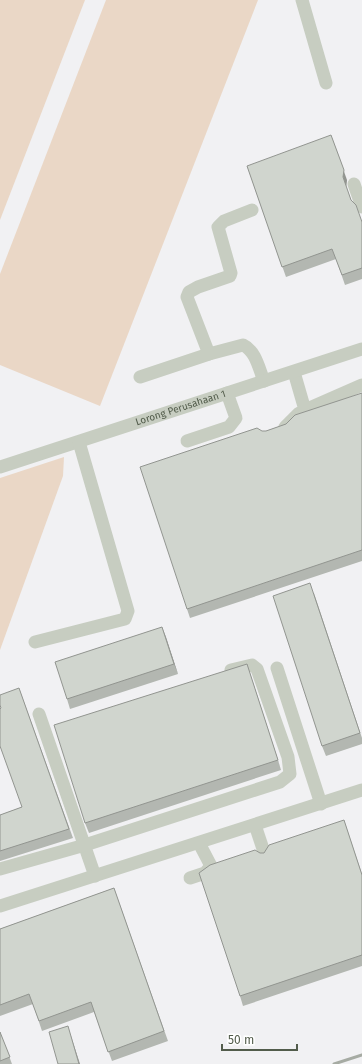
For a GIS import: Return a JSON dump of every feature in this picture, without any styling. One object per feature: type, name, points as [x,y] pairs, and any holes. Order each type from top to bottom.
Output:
[{"type":"street","points":[[302,0],[326,83]]},
{"type":"street","points":[[354,184],[362,207]]},
{"type":"street","points":[[209,354],[187,297],[189,292],[198,286],[230,276],[231,273],[218,227],[224,221],[252,210]]},
{"type":"street","points":[[140,377],[238,345],[248,347],[256,358],[264,381]]},
{"type":"street","name":"Lorong Perusahaan 1","points":[[0,467],[362,349]]},
{"type":"street","points":[[294,372],[305,410]]},
{"type":"street","points":[[273,431],[287,426],[298,414],[305,410],[362,386]]},
{"type":"street","points":[[187,441],[229,427],[236,418],[227,393]]},
{"type":"street","points":[[35,642],[125,619],[128,611],[79,442]]},
{"type":"street","points":[[0,869],[84,845],[280,782],[290,774],[288,757],[257,670],[252,665],[219,674]]},
{"type":"street","points":[[277,668],[321,804]]},
{"type":"street","points":[[39,714],[95,876]]},
{"type":"street","points":[[0,906],[362,790]]},
{"type":"street","points":[[255,825],[265,855]]},
{"type":"street","points":[[190,878],[205,874],[211,866],[199,843]]},
{"type":"shaded area","points":[[0,0],[85,0],[0,220]]},
{"type":"shaded area","points":[[106,0],[258,0],[100,406],[0,365],[0,274]]},
{"type":"shaded area","points":[[64,457],[63,476],[0,650],[0,478]]},
{"type":"building","points":[[331,135],[344,170],[343,177],[351,200],[356,205],[362,222],[362,268],[342,275],[332,249],[282,267],[247,166]]},
{"type":"building","points":[[362,393],[362,550],[187,609],[140,467],[257,428],[262,431],[266,431],[286,424],[295,415]]},
{"type":"building","points":[[310,583],[360,733],[322,746],[273,596]]},
{"type":"building","points":[[162,627],[174,664],[67,699],[55,662]]},
{"type":"building","points":[[247,664],[278,760],[85,823],[54,725]]},
{"type":"building","points":[[19,688],[69,829],[0,851],[0,815],[22,807],[0,746],[0,695]]},
{"type":"building","points":[[344,820],[362,875],[362,955],[240,996],[199,873],[210,865],[255,850],[260,853],[264,853],[269,845]]},
{"type":"building","points":[[114,888],[164,1031],[108,1052],[91,1002],[39,1021],[29,994],[0,1005],[0,929]]},
{"type":"building","points":[[68,1026],[79,1064],[58,1064],[49,1032]]},
{"type":"building","points":[[0,1032],[10,1057],[0,1061]]},
{"type":"railway","points":[[334,1064],[362,1055]]}]
